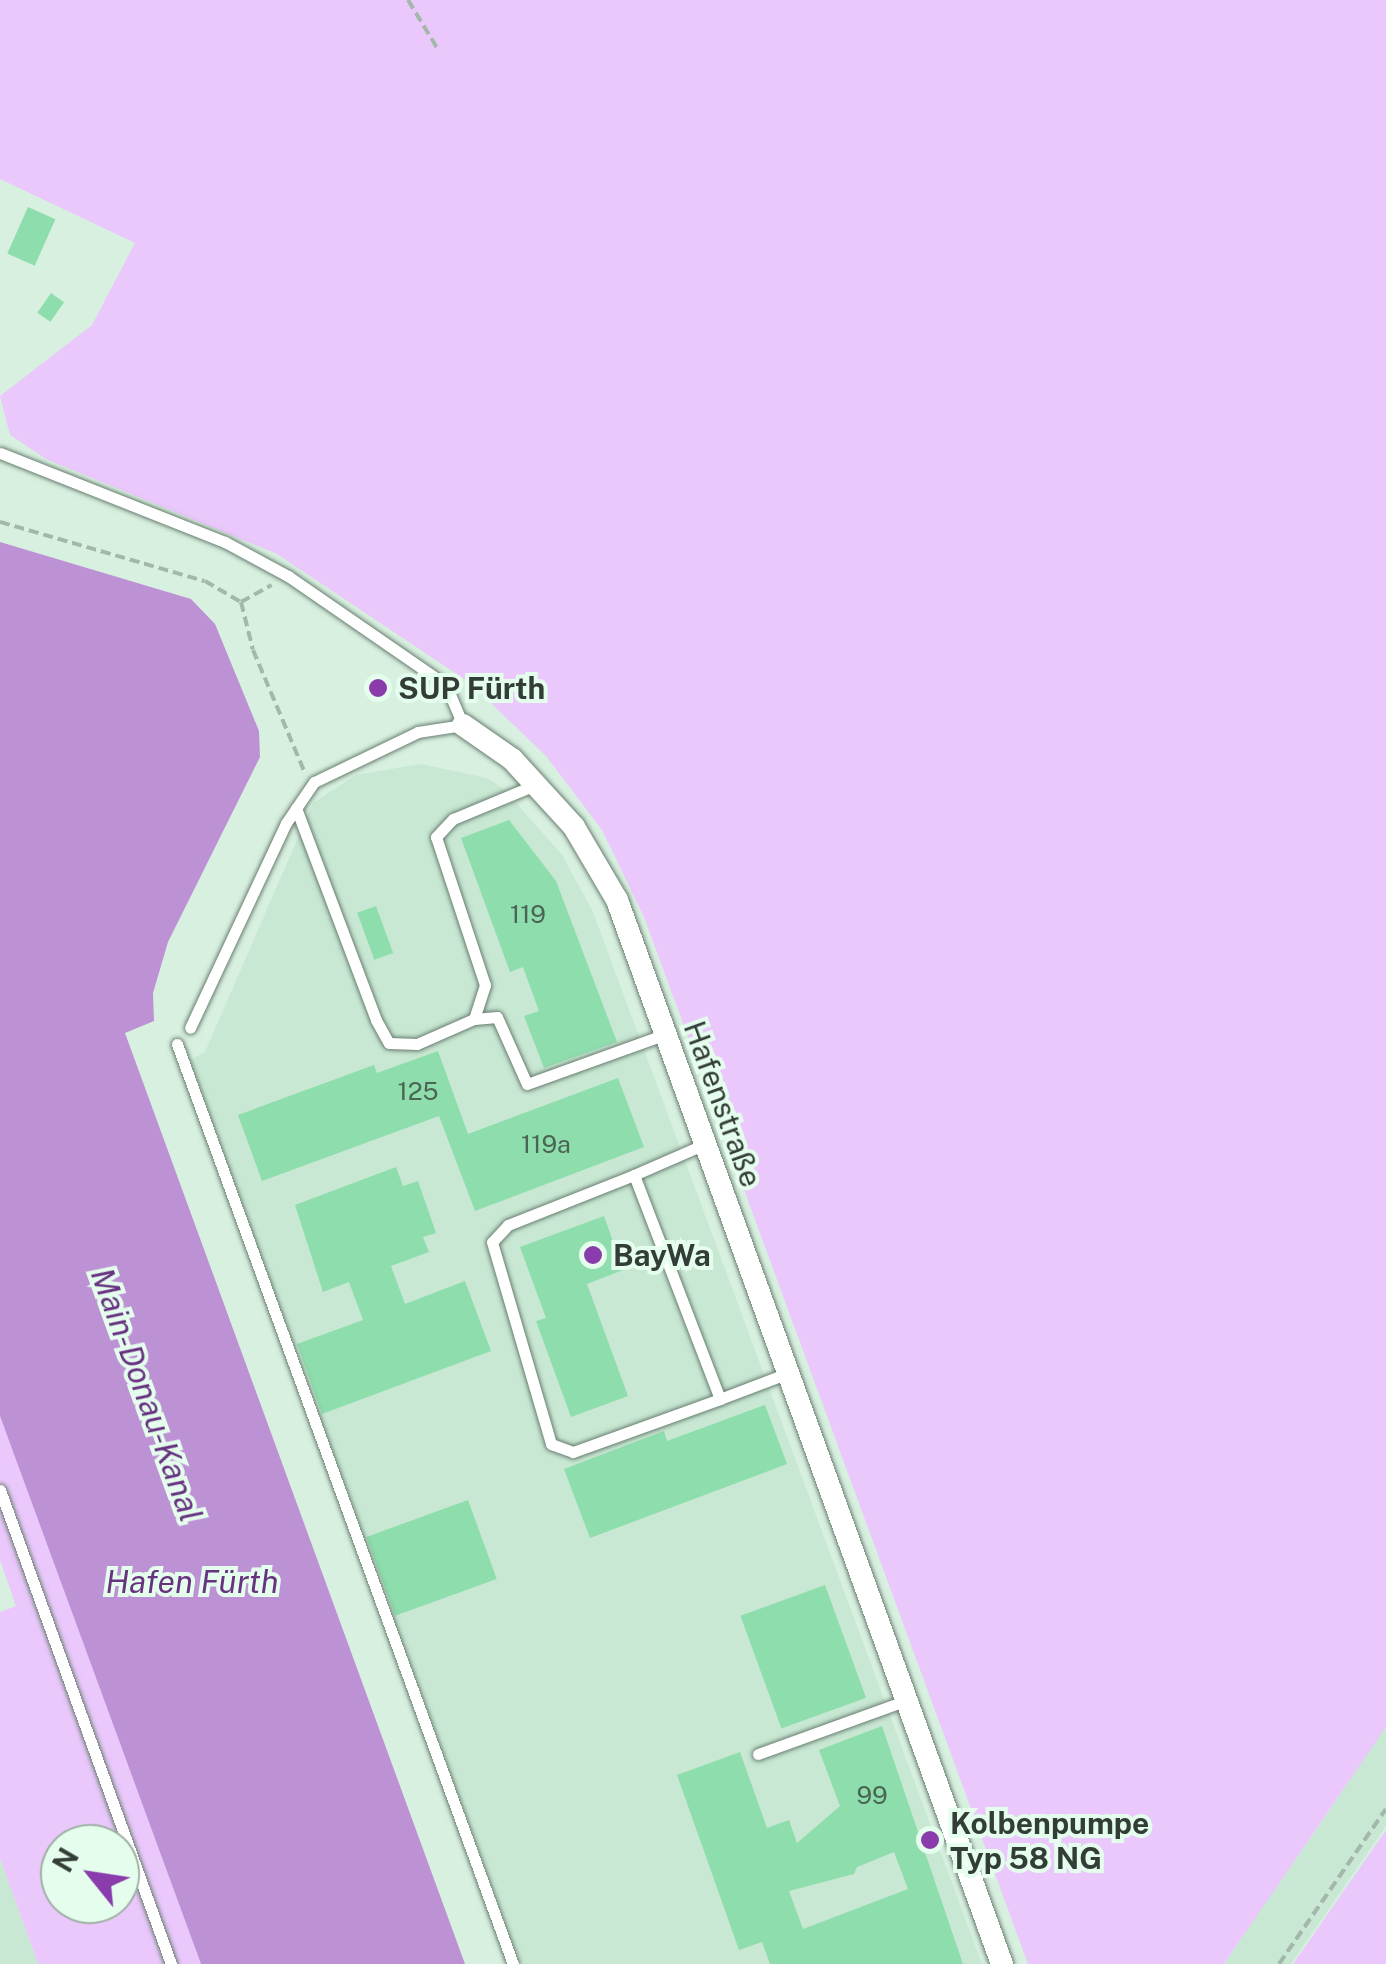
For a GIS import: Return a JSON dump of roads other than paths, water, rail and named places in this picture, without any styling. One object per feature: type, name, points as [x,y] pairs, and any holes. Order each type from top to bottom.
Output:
[{"type":"street","name":"Hafenstraße","points":[[463,724],[535,785],[574,827],[618,900],[1002,1964]]},
{"type":"lane","points":[[0,452],[225,542],[288,576],[446,685],[463,724],[418,732],[314,782],[296,808],[190,1028]]},
{"type":"lane","points":[[474,1019],[485,986],[436,837],[453,818],[535,785]]},
{"type":"lane","points":[[296,808],[388,1043],[417,1044],[474,1019],[497,1017],[527,1084],[666,1034]]},
{"type":"lane","points":[[177,1044],[513,1964]]},
{"type":"lane","points":[[706,1144],[508,1225],[492,1242],[551,1444],[573,1452],[788,1373]]},
{"type":"lane","points":[[634,1175],[720,1399]]},
{"type":"lane","points":[[0,1490],[171,1964]]},
{"type":"lane","points":[[758,1754],[907,1700]]},
{"type":"water","name":"Hafen Fürth","points":[[0,542],[191,599],[215,624],[259,731],[260,757],[168,942],[153,993],[154,1021],[125,1033],[465,1964],[201,1964],[0,1416]]},
{"type":"place","name":"SUP Fürth","points":[[378,688]]},
{"type":"place","name":"BayWa","points":[[593,1255]]},
{"type":"place","name":"Kolbenpumpe Typ 58 NG","points":[[930,1840]]},
{"type":"water label","name":"Main-Donau-Kanal","points":[[146,1395]]}]
